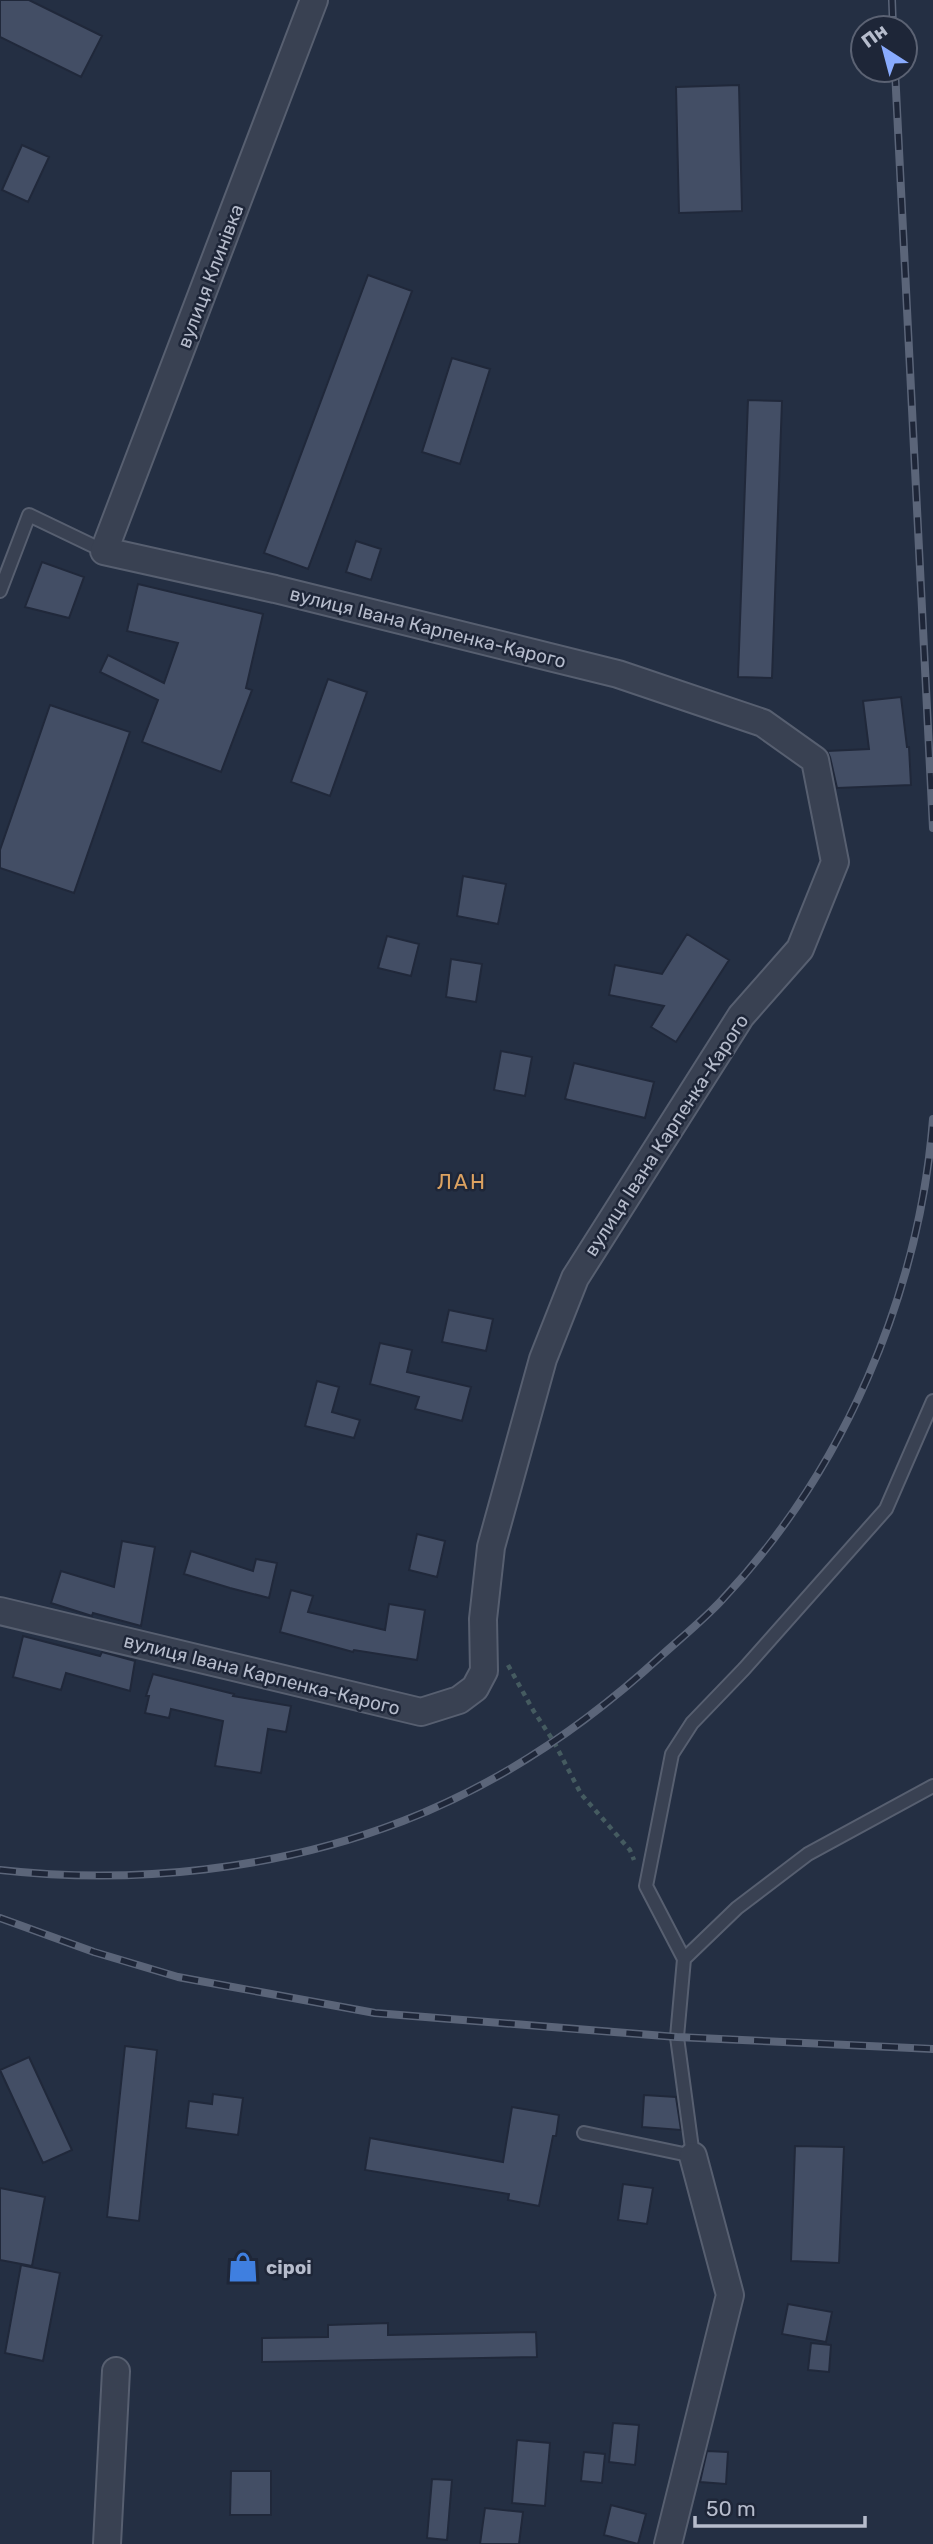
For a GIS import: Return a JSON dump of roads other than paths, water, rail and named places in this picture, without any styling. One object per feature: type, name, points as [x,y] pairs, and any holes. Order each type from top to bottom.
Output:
[{"type":"street","name":"вулиця Клинівка","points":[[104,551],[314,0]]},
{"type":"street","name":"вулиця Івана Карпенка-Карого","points":[[0,1611],[421,1712],[459,1700],[475,1688],[484,1671],[483,1619],[491,1547],[543,1359],[575,1278],[741,1016],[800,949],[835,862],[815,760],[763,723],[618,674],[275,589],[104,551]]},
{"type":"street","points":[[668,2544],[730,2295],[694,2156]]},
{"type":"street","points":[[107,2544],[116,2371]]},
{"type":"lane","points":[[0,591],[29,515],[104,551]]},
{"type":"lane","points":[[584,2133],[694,2156],[677,2037],[684,1959],[646,1886],[672,1754],[692,1723],[744,1669],[886,1509],[933,1401]]},
{"type":"lane","points":[[684,1959],[737,1908],[808,1854],[933,1786]]},
{"type":"railway","points":[[892,0],[892,14]]},
{"type":"railway","points":[[896,84],[933,828]]},
{"type":"railway","points":[[0,1870],[102,1876],[204,1870],[255,1862],[355,1838],[439,1806],[507,1771],[603,1706],[721,1601],[765,1551],[804,1496],[838,1438],[867,1378],[892,1315],[911,1251],[925,1185],[933,1119]]},
{"type":"railway","points":[[0,1918],[94,1952],[178,1977],[375,2013],[677,2037],[933,2049]]},
{"type":"place","name":"сіроі","points":[[243,2267]]},
{"type":"district","name":"ЛАН","points":[[462,1182]]}]
